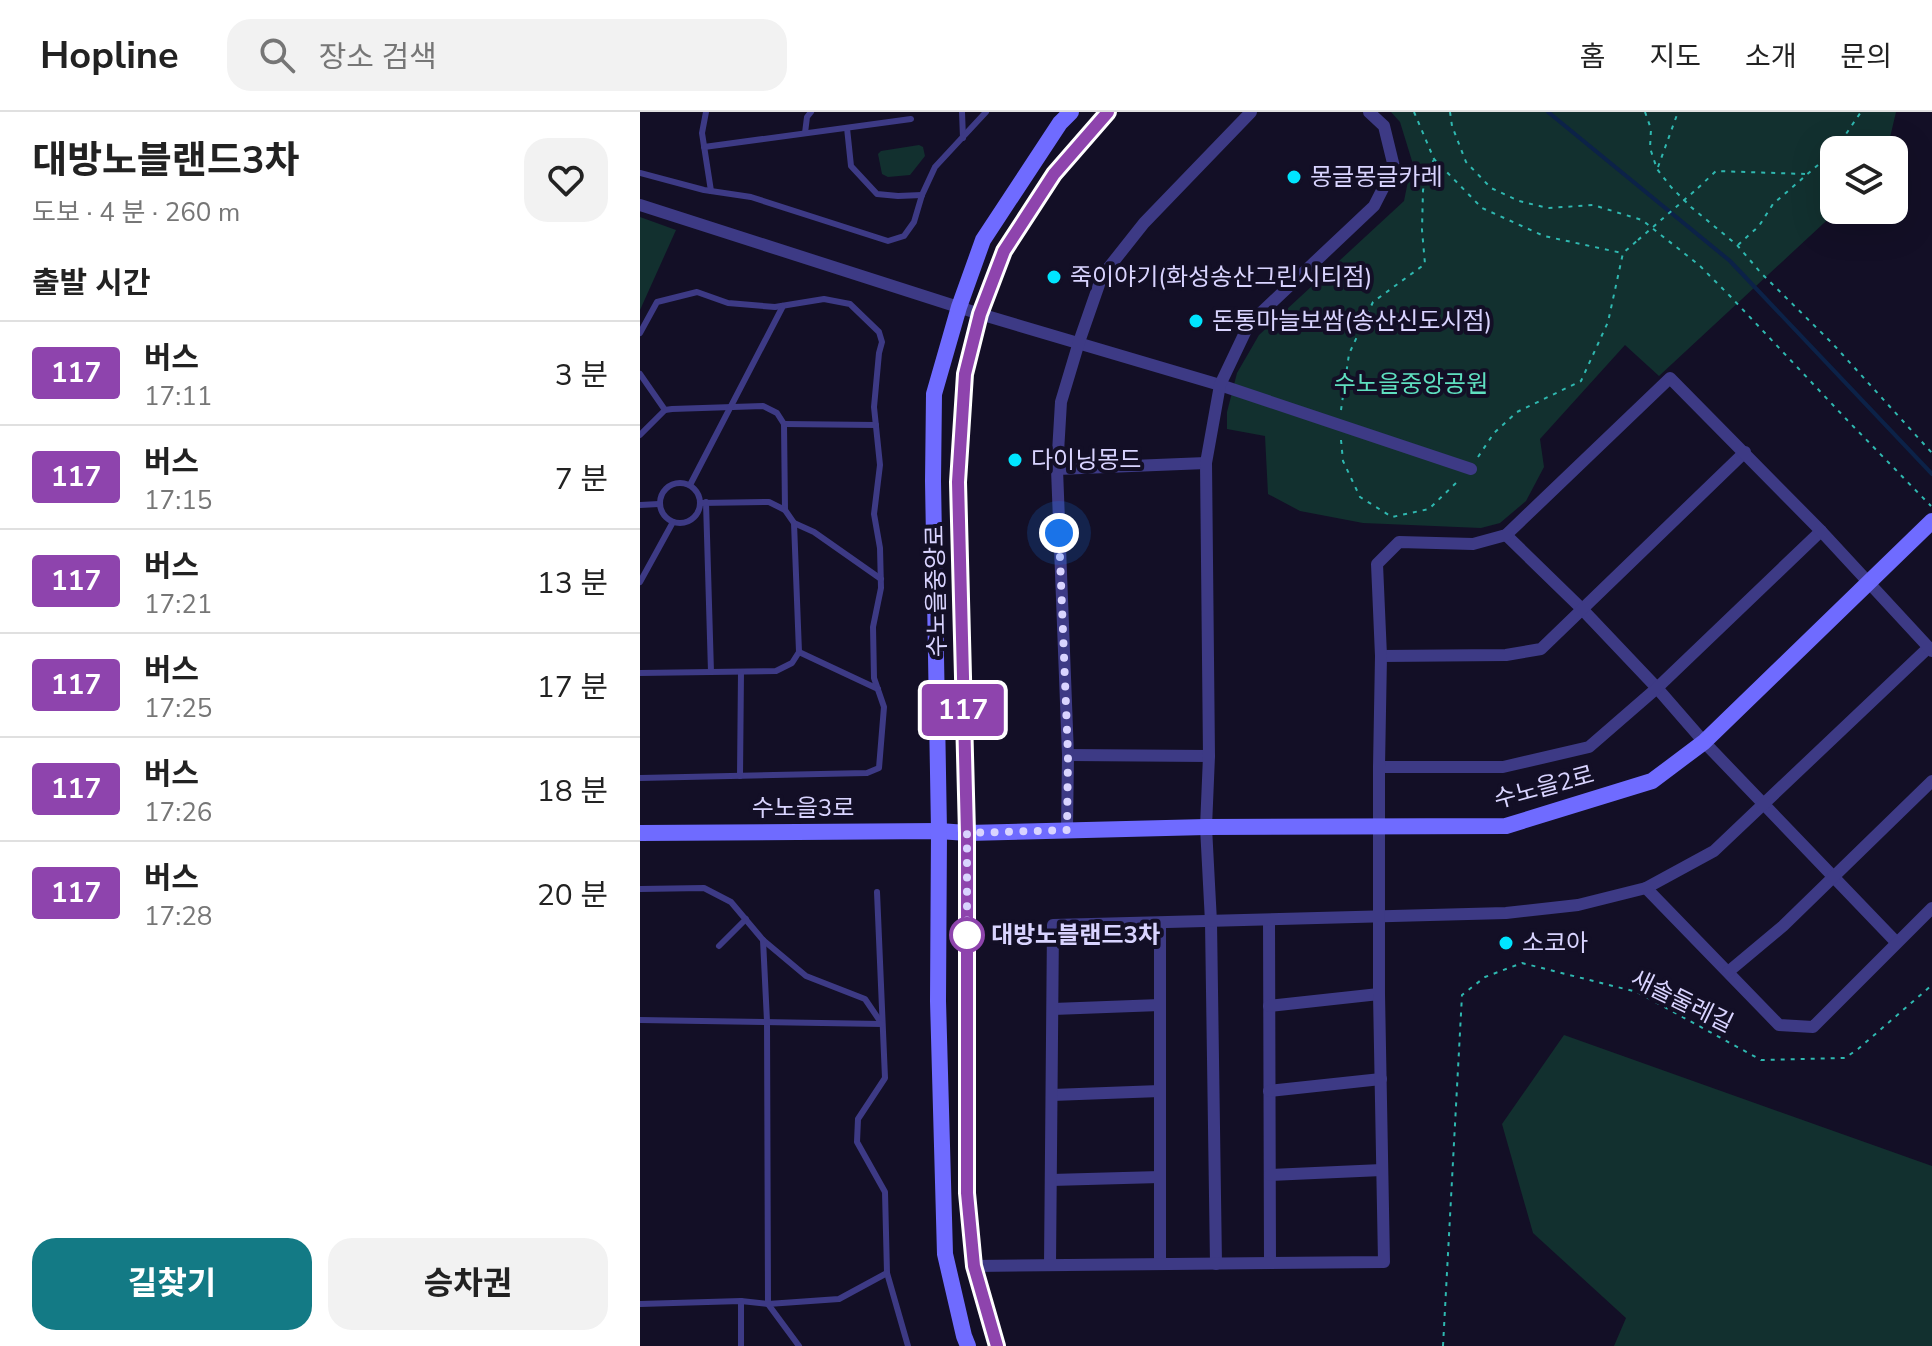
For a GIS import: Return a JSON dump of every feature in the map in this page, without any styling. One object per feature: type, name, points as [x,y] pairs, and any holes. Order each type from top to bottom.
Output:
[{"type":"main road","name":"수노을중앙로","points":[[968,1346],[945,1254],[938,1001],[934,394],[959,307],[983,240],[1053,133],[1071,112]]},
{"type":"main road","name":"수노을중앙로","points":[[997,1346],[974,1266],[967,1193],[967,833],[958,482],[965,374],[980,314],[1004,251],[1054,174],[1108,112]]},
{"type":"main road","name":"수노을2로","points":[[967,833],[1206,827],[1506,826],[1652,781],[1704,742],[1932,521]]},
{"type":"main road","name":"수노을3로","points":[[640,833],[967,833]]},
{"type":"street","points":[[1067,830],[1068,755],[1057,469],[1061,402],[1102,276],[1144,223],[1251,112]]},
{"type":"street","points":[[1216,1264],[1211,922],[1206,827],[1209,756],[1206,463],[1220,385],[1249,324],[1374,206],[1394,167],[1384,126],[1369,112]]},
{"type":"street","points":[[640,205],[980,314],[1220,385],[1471,469]]},
{"type":"street","points":[[974,1266],[1384,1262],[1379,994],[1380,918],[1380,826],[1379,767],[1381,656],[1377,564],[1399,542],[1473,544],[1506,535],[1670,378],[1821,531],[1930,650],[1714,851],[1646,888],[1578,905],[1521,912],[1380,918],[1053,925],[1050,1265]]},
{"type":"street","points":[[1381,656],[1506,655],[1541,649],[1745,452]]},
{"type":"street","points":[[1057,469],[1206,463]]},
{"type":"street","points":[[1379,767],[1503,767],[1589,747],[1657,688],[1821,531]]},
{"type":"street","points":[[1506,535],[1582,609],[1704,742],[1896,942]]},
{"type":"street","points":[[1068,755],[1209,756]]},
{"type":"street","points":[[1728,972],[1783,926],[1932,781]]},
{"type":"street","points":[[1646,888],[1779,1025],[1813,1027],[1932,908]]},
{"type":"street","points":[[1269,920],[1270,1263]]},
{"type":"street","points":[[1160,923],[1160,1264]]},
{"type":"street","points":[[1269,1006],[1379,994]]},
{"type":"street","points":[[1053,1009],[1160,1005]]},
{"type":"street","points":[[1269,1091],[1381,1079]]},
{"type":"street","points":[[1052,1095],[1160,1091]]},
{"type":"street","points":[[1270,1175],[1382,1170]]},
{"type":"street","points":[[1051,1180],[1160,1177]]},
{"type":"lane","points":[[706,112],[702,133],[711,191]]},
{"type":"lane","points":[[805,133],[807,117],[811,112]]},
{"type":"lane","points":[[962,112],[963,138]]},
{"type":"lane","points":[[640,173],[711,191],[751,197],[888,241],[904,236],[914,222],[935,167],[986,112]]},
{"type":"lane","points":[[704,147],[911,119]]},
{"type":"lane","points":[[847,128],[851,166],[877,194],[922,195]]},
{"type":"lane","points":[[640,333],[657,302],[697,292],[728,303],[775,307],[824,299],[850,304],[879,332],[882,342],[874,407],[880,465],[874,514],[880,548],[881,588],[873,627],[874,678],[884,707],[879,768],[867,773],[640,778]]},
{"type":"lane","points":[[690,485],[783,306]]},
{"type":"lane","points":[[640,374],[665,410]]},
{"type":"lane","points":[[640,435],[665,410],[763,406],[777,413],[784,424],[785,510]]},
{"type":"lane","points":[[784,424],[876,425]]},
{"type":"lane","points":[[703,503],[689,521],[682,523],[664,516],[659,504],[668,486],[681,483],[690,485],[703,503],[711,672]]},
{"type":"lane","points":[[703,503],[769,502],[785,510],[794,523],[814,532],[881,579]]},
{"type":"lane","points":[[640,505],[659,504]]},
{"type":"lane","points":[[640,582],[673,522]]},
{"type":"lane","points":[[640,673],[776,671],[792,663],[799,652],[794,523]]},
{"type":"lane","points":[[799,652],[878,689]]},
{"type":"lane","points":[[740,776],[741,672]]},
{"type":"lane","points":[[640,889],[704,888],[731,902],[763,940],[806,976],[865,999],[882,1024]]},
{"type":"lane","points":[[877,892],[885,1078],[858,1119],[857,1142],[885,1192],[887,1273],[908,1346]]},
{"type":"lane","points":[[719,946],[746,919]]},
{"type":"lane","points":[[763,940],[767,1021],[768,1304],[799,1346]]},
{"type":"lane","points":[[640,1020],[882,1024]]},
{"type":"lane","points":[[640,1304],[741,1301],[768,1304],[839,1299],[887,1273]]},
{"type":"lane","points":[[741,1301],[741,1346]]},
{"type":"path","points":[[1414,112],[1434,159],[1482,208],[1544,236],[1623,253]]},
{"type":"path","points":[[1450,112],[1466,162],[1491,188],[1519,201],[1548,208],[1593,205],[1642,220],[1699,265],[1932,506]]},
{"type":"path","points":[[1645,112],[1651,129],[1650,148],[1657,169],[1691,207],[1737,245],[1832,343],[1932,453]]},
{"type":"path","points":[[1657,169],[1678,112]]},
{"type":"path","points":[[1845,136],[1861,112]]},
{"type":"path","points":[[1434,159],[1423,190],[1425,264],[1373,302],[1349,354],[1339,425],[1343,461],[1360,497],[1392,517],[1429,509],[1471,469],[1494,433],[1517,412],[1581,381],[1608,322],[1623,253],[1716,171],[1807,174]]},
{"type":"path","points":[[1737,245],[1759,226],[1773,204],[1820,163]]},
{"type":"path","name":"새솔둘레길","points":[[1443,1346],[1462,995],[1485,977],[1522,963],[1637,992],[1761,1060],[1845,1058],[1932,985]]},
{"type":"green space","name":"수노을중앙공원","points":[[1391,112],[1896,112],[1890,136],[1820,136],[1820,224],[1823,224],[1659,376],[1625,345],[1540,439],[1544,467],[1526,501],[1500,523],[1481,528],[1363,523],[1300,511],[1268,494],[1265,436],[1227,429],[1227,412],[1237,373],[1259,335],[1404,201],[1412,161],[1400,122]]},
{"type":"green space","points":[[923,147],[925,156],[910,175],[888,177],[882,174],[878,154],[881,151]]},
{"type":"green space","points":[[640,217],[676,230],[640,310]]},
{"type":"green space","points":[[1564,1035],[1932,1166],[1932,1346],[1614,1346],[1626,1318],[1533,1233],[1502,1124]]},
{"type":"waterway","points":[[1548,112],[1730,261],[1932,474]]},
{"type":"bus line","name":"117","points":[[997,1346],[974,1266],[967,1193],[967,833],[958,482],[965,374],[980,314],[1004,251],[1054,174],[1108,112]]},
{"type":"place","name":"몽글몽글카레","points":[[1294,177]]},
{"type":"place","name":"죽이야기(화성송산그린시티점)","points":[[1054,277]]},
{"type":"place","name":"돈통마늘보쌈(송산신도시점)","points":[[1196,321]]},
{"type":"place","name":"다이닝몽드","points":[[1015,460]]},
{"type":"place","name":"대방노블랜드3차","points":[[967,935]]},
{"type":"place","name":"소코아","points":[[1506,943]]},
{"type":"route","points":[[967,935],[967,833],[1067,830],[1068,755],[1059,533]]}]
